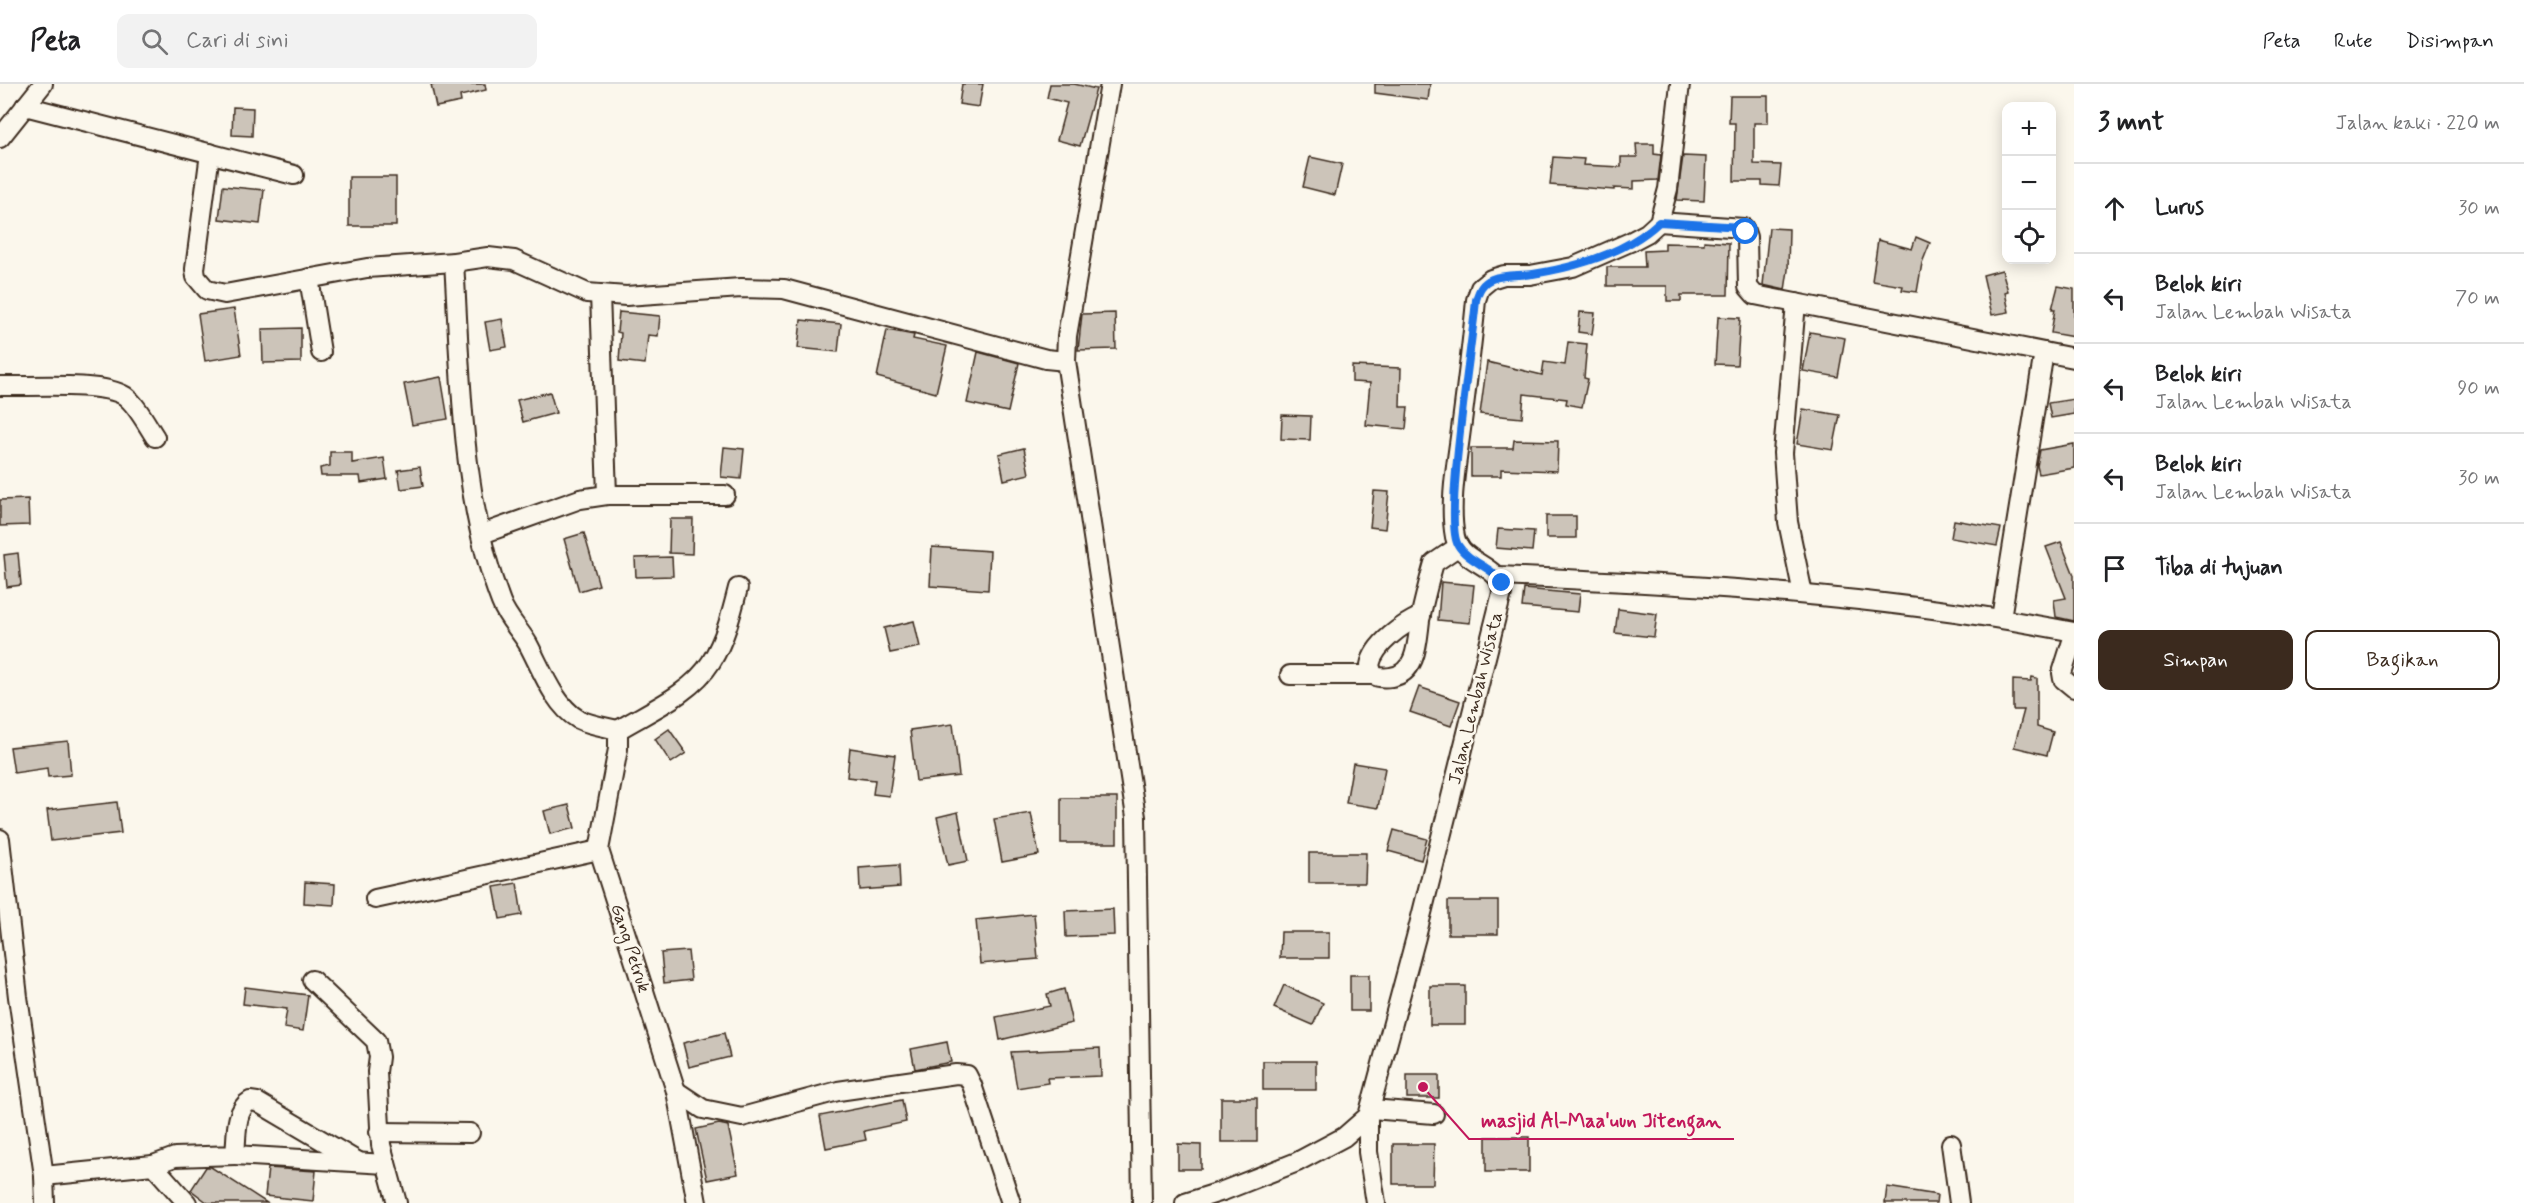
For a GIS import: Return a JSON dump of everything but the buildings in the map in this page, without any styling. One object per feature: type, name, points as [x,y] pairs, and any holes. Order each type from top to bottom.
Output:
[{"type":"street","points":[[0,138],[43,84]]},
{"type":"street","points":[[1110,84],[1067,336],[1066,361],[1136,816],[1142,1203]]},
{"type":"street","points":[[1680,84],[1668,189],[1659,222],[1647,233],[1630,242],[1572,267],[1530,274],[1504,275],[1485,282],[1480,288],[1476,300],[1454,484],[1455,533],[1459,546],[1481,566],[1498,576],[1655,583],[1803,594],[2001,618],[2074,634],[2062,673],[2063,679],[2074,688]]},
{"type":"street","points":[[25,106],[294,175]]},
{"type":"street","points":[[210,153],[195,269],[201,285],[207,290],[225,294],[367,268],[454,262],[488,257],[514,260],[586,293],[626,296],[741,288],[784,289],[1046,359],[1066,361]]},
{"type":"street","points":[[1659,222],[1744,228],[1747,237],[1749,291],[1755,295],[2074,358]]},
{"type":"street","points":[[454,262],[465,445],[482,534],[502,603],[568,711],[580,720],[618,730],[679,693],[700,676],[711,662],[724,633],[738,588]]},
{"type":"street","points":[[309,278],[321,352]]},
{"type":"street","points":[[600,294],[606,495]]},
{"type":"street","points":[[1796,303],[1783,453],[1788,522],[1803,594]]},
{"type":"street","points":[[2001,618],[2044,352]]},
{"type":"street","points":[[0,386],[95,387],[116,393],[125,396],[155,437]]},
{"type":"street","points":[[482,534],[580,499],[606,495],[725,495]]},
{"type":"street","points":[[1290,675],[1373,675],[1380,678],[1394,677],[1408,667],[1414,658],[1421,616],[1434,563],[1459,546]]},
{"type":"street","name":"Jalan Lembah Wisata","points":[[1376,1203],[1368,1152],[1360,1123],[1502,593],[1502,583],[1498,576]]},
{"type":"street","points":[[1373,675],[1370,665],[1375,653],[1384,642],[1410,620],[1421,616]]},
{"type":"street","name":"Gang Petruk","points":[[618,730],[618,750],[599,850],[676,1091],[697,1203]]},
{"type":"street","points":[[0,839],[18,997],[45,1176],[45,1203]]},
{"type":"street","points":[[375,899],[599,850]]},
{"type":"street","points":[[312,980],[376,1041],[379,1057],[377,1072],[379,1132],[396,1203]]},
{"type":"street","points":[[676,1091],[703,1109],[742,1117],[838,1091],[956,1074],[967,1075],[1011,1203]]},
{"type":"street","points":[[235,1155],[240,1112],[243,1105],[250,1101],[257,1102],[357,1161]]},
{"type":"street","points":[[1185,1203],[1297,1162],[1360,1123],[1434,1114]]},
{"type":"street","points":[[1360,1123],[1368,1152]]},
{"type":"street","points":[[379,1132],[470,1133]]},
{"type":"street","points":[[1951,1144],[1959,1203]]},
{"type":"street","points":[[45,1176],[153,1165],[175,1157],[235,1155],[386,1164]]},
{"type":"street","points":[[153,1165],[187,1203]]},
{"type":"place","name":"masjid Al-Maa'uun Jitengan","points":[[1423,1087]]},
{"type":"route","points":[[1502,583],[1498,576],[1481,566],[1459,546],[1455,533],[1454,484],[1476,300],[1480,288],[1485,282],[1504,275],[1530,274],[1572,267],[1595,259],[1647,233],[1659,222],[1742,227],[1746,232]]}]
